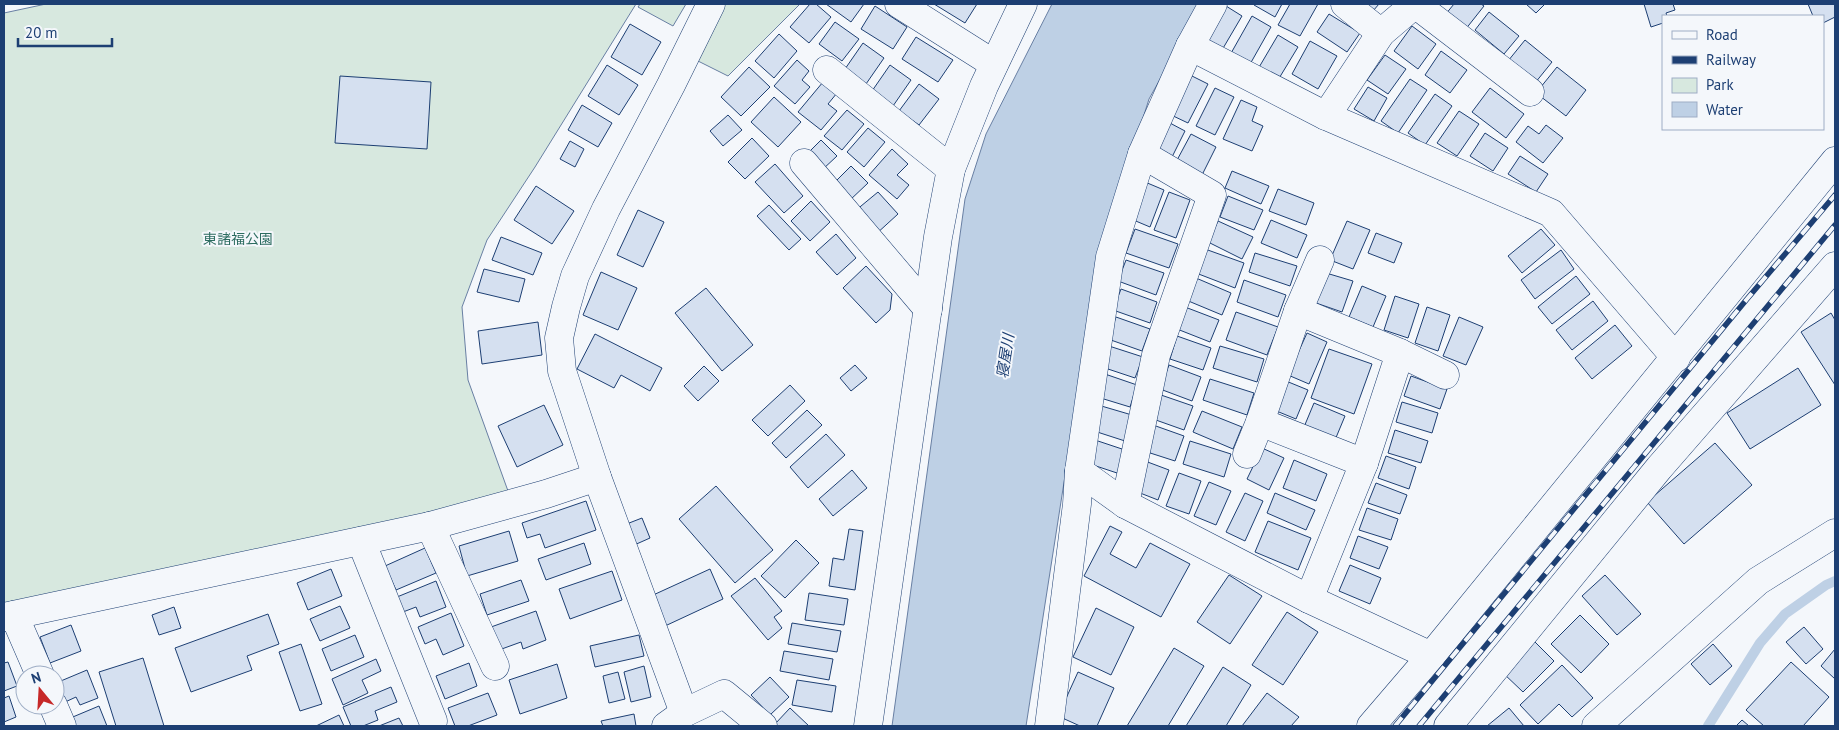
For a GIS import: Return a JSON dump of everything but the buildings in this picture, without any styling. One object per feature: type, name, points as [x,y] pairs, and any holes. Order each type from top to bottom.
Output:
[{"type":"street","points":[[711,4],[606,209],[575,276],[559,338],[562,371],[675,720],[724,694],[763,726]]},
{"type":"street","points":[[899,4],[994,64]]},
{"type":"street","points":[[868,726],[938,237],[951,169],[994,64],[1023,4]]},
{"type":"street","points":[[1049,726],[1077,504],[1078,471],[1110,257],[1142,154],[1190,46],[1212,4]]},
{"type":"street","points":[[1345,4],[1381,33]]},
{"type":"street","points":[[1326,116],[1381,33],[1415,4],[1530,92]]},
{"type":"street","points":[[1190,46],[1326,116],[1551,213],[1676,358]]},
{"type":"street","points":[[827,70],[951,169]]},
{"type":"street","points":[[1125,504],[1156,355],[1212,195],[1142,154]]},
{"type":"street","points":[[1371,726],[1431,656],[1676,358],[1835,161]]},
{"type":"street","points":[[804,163],[928,309]]},
{"type":"street","points":[[1247,454],[1298,311],[1320,260]]},
{"type":"street","points":[[1448,726],[1659,468],[1835,266]]},
{"type":"street","points":[[1298,311],[1400,353],[1445,375]]},
{"type":"street","points":[[1309,599],[1364,463],[1400,353]]},
{"type":"street","points":[[1260,422],[1364,463]]},
{"type":"street","points":[[1078,471],[1125,504],[1309,599],[1431,656]]},
{"type":"street","points":[[35,665],[9,616],[430,526],[546,494],[597,477]]},
{"type":"street","points":[[430,526],[495,666]]},
{"type":"street","points":[[1596,726],[1758,581],[1835,534]]},
{"type":"street","points":[[361,541],[433,720]]},
{"type":"green space","name":"東諸福公園","points":[[46,4],[636,4],[535,167],[487,240],[462,307],[468,380],[508,491],[411,518],[4,604],[4,13]]},
{"type":"green space","points":[[640,4],[686,4],[673,26],[638,7]]},
{"type":"green space","points":[[720,4],[800,4],[728,76],[692,58]]},
{"type":"water","name":"寝屋川","points":[[1052,4],[1202,4],[1149,99],[1099,258],[1026,726],[892,726],[965,199],[986,134]]},
{"type":"waterway","points":[[1708,726],[1760,643],[1785,614],[1826,585],[1835,581]]},
{"type":"railway","points":[[1395,726],[1835,195]]},
{"type":"railway","points":[[1419,726],[1835,225]]}]
